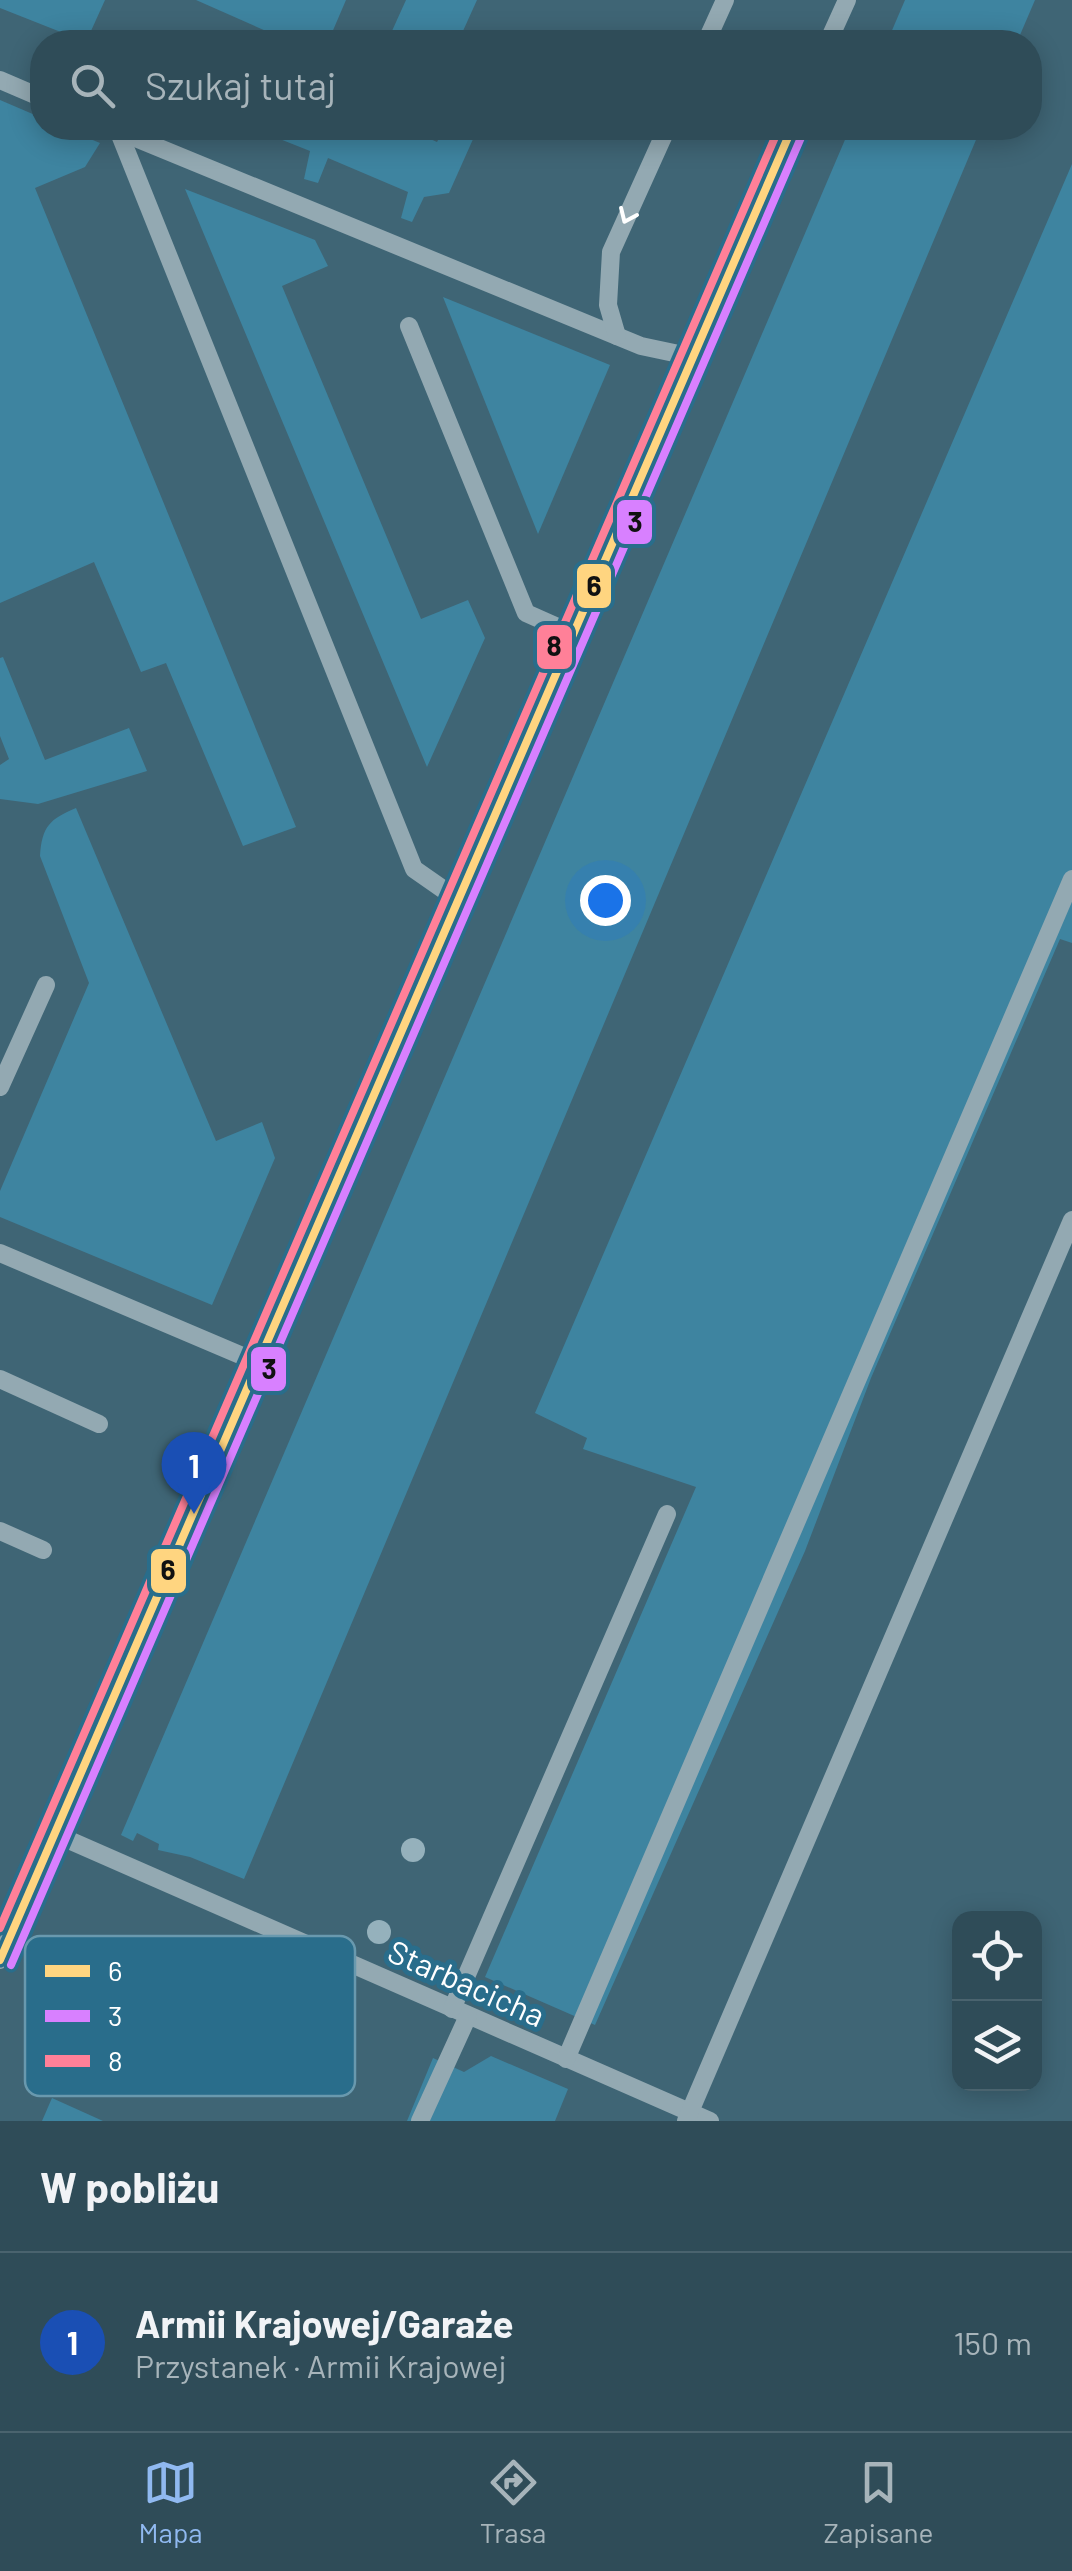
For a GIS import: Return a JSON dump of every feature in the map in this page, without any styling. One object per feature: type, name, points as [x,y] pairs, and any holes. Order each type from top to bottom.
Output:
[{"type":"street","points":[[711,30],[725,0]]},
{"type":"street","points":[[833,30],[847,0]]},
{"type":"street","points":[[0,80],[30,93]]},
{"type":"street","points":[[118,140],[414,869],[457,899]]},
{"type":"street","points":[[141,140],[641,346],[693,356]]},
{"type":"street","points":[[617,336],[608,305],[611,252],[662,140]]},
{"type":"street","points":[[0,1960],[787,140]]},
{"type":"street","points":[[408,326],[526,613],[570,634]]},
{"type":"street","points":[[566,2058],[1072,879]]},
{"type":"street","points":[[0,1087],[46,985]]},
{"type":"street","points":[[688,2117],[1072,1220]]},
{"type":"street","points":[[0,1253],[259,1364]]},
{"type":"street","points":[[0,1380],[100,1424]]},
{"type":"street","points":[[420,2121],[460,2012],[667,1514]]},
{"type":"street","points":[[0,1531],[43,1550]]},
{"type":"street","name":"Starbacicha","points":[[55,1834],[287,1936]]},
{"type":"street","name":"Starbacicha","points":[[355,1966],[566,2058],[688,2117],[710,2121]]},
{"type":"shaded area","points":[[0,0],[105,0],[91,30],[56,30],[0,8]]},
{"type":"shaded area","points":[[196,0],[346,0],[333,30],[264,30]]},
{"type":"shaded area","points":[[406,0],[477,0],[463,30],[392,30]]},
{"type":"shaded area","points":[[905,0],[1035,0],[1022,30],[892,30]]},
{"type":"shaded area","points":[[0,100],[30,113],[30,140],[100,143],[85,167],[35,188],[296,827],[243,846],[166,663],[141,672],[94,562],[0,603]]},
{"type":"shaded area","points":[[282,140],[473,140],[449,193],[424,197],[412,222],[401,218],[408,192],[328,158],[318,183],[304,179],[310,151]]},
{"type":"shaded area","points":[[845,140],[976,140],[244,1879],[190,1857],[158,1850],[159,1844],[137,1833],[133,1841],[121,1835]]},
{"type":"shaded area","points":[[1072,164],[1072,943],[1060,939],[871,1378],[805,1551],[595,2025],[485,1977],[696,1487],[583,1449],[587,1438],[535,1413]]},
{"type":"shaded area","points":[[185,189],[315,240],[328,266],[282,286],[421,619],[468,600],[485,638],[427,767]]},
{"type":"shaded area","points":[[443,297],[610,365],[538,534]]},
{"type":"shaded area","points":[[3,657],[45,760],[129,728],[147,771],[38,804],[0,799],[0,765],[9,759],[0,736]]},
{"type":"shaded area","points":[[76,808],[216,1141],[262,1122],[275,1158],[212,1305],[0,1217],[0,1191],[89,983],[40,856],[49,825]]},
{"type":"shaded area","points":[[491,2056],[568,2089],[555,2121],[407,2121],[433,2058],[464,2072]]},
{"type":"shaded area","points":[[52,2098],[103,2121],[42,2121]]},
{"type":"transit line","name":"8","points":[[0,1928],[774,140]]},
{"type":"transit line","name":"6","points":[[0,1960],[787,140]]},
{"type":"transit line","name":"3","points":[[11,1965],[800,140]]},
{"type":"place","name":"Armii Krajowej/Garaże","points":[[194,1514]]}]
